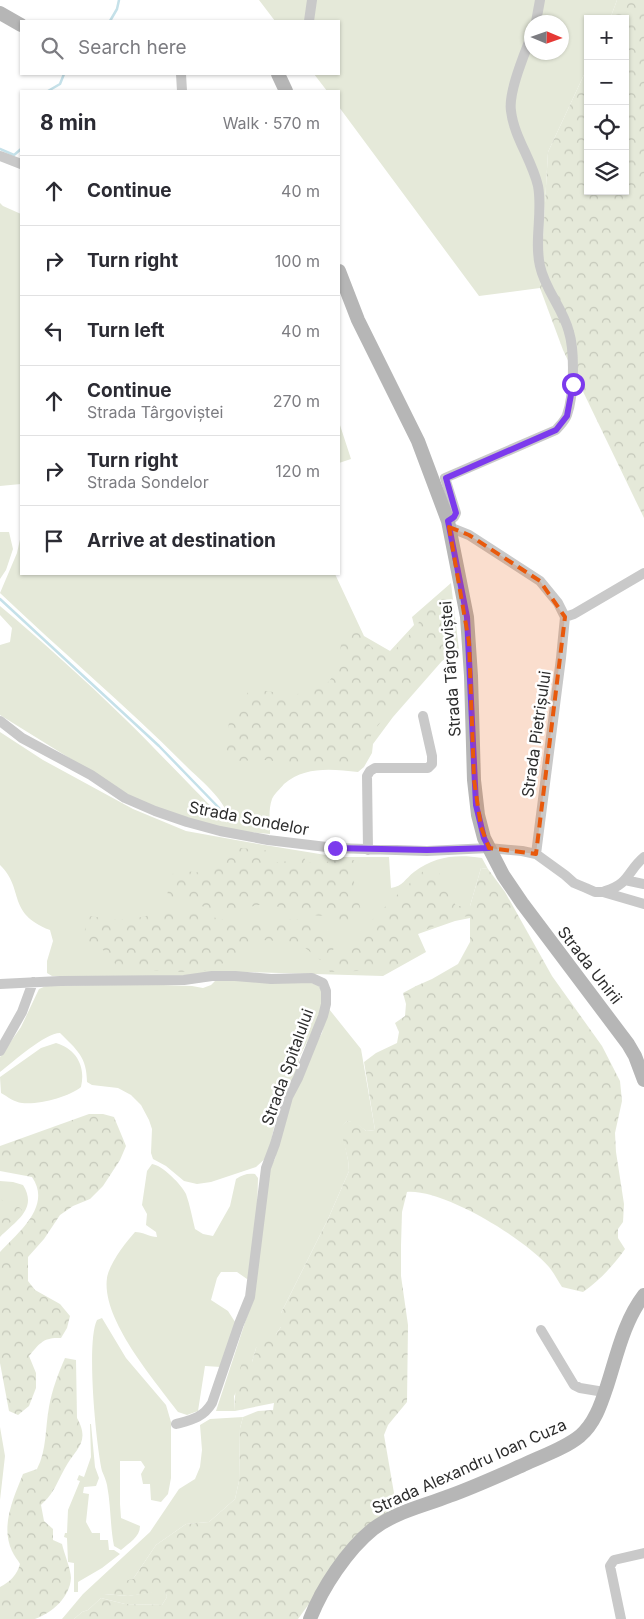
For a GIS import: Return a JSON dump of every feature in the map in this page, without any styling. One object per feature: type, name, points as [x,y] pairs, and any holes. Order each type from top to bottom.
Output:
[{"type":"main road","points":[[0,13],[20,24]]},
{"type":"main road","points":[[279,75],[286,90]]},
{"type":"main road","name":"Strada Târgoviștei","points":[[340,273],[358,320],[440,481],[467,617],[476,805],[484,838],[503,875]]},
{"type":"main road","name":"Strada Unirii","points":[[503,875],[533,919],[628,1044],[644,1080]]},
{"type":"main road","name":"Strada Alexandru Ioan Cuza","points":[[310,1619],[335,1573],[359,1541],[373,1529],[397,1515],[469,1489],[568,1444],[587,1429],[598,1410],[628,1321],[636,1305],[644,1295]]},
{"type":"street","points":[[309,20],[312,0]]},
{"type":"street","points":[[538,15],[540,0]]},
{"type":"street","points":[[440,481],[556,430],[567,416],[570,404],[573,384],[569,332],[546,285],[539,264],[540,220],[537,185],[510,110],[512,93],[524,58]]},
{"type":"street","points":[[181,75],[182,90]]},
{"type":"street","points":[[0,156],[20,164]]},
{"type":"street","points":[[448,524],[469,534],[540,581],[558,604],[565,617],[574,614],[644,573]]},
{"type":"street","name":"Strada Pietrișului","points":[[536,854],[565,617]]},
{"type":"street","points":[[368,850],[367,776],[375,768],[428,768],[432,764],[423,716]]},
{"type":"street","name":"Strada Sondelor","points":[[0,721],[22,738],[90,775],[125,798],[155,811],[220,831],[327,848],[454,850],[489,848]]},
{"type":"street","points":[[489,848],[536,854],[565,874],[574,883],[595,892],[603,892],[644,904]]},
{"type":"street","points":[[603,892],[616,888],[644,857]]},
{"type":"street","points":[[625,880],[644,884]]},
{"type":"street","name":"Strada Spitalului","points":[[0,984],[60,980],[184,980],[212,976],[318,980],[323,984],[326,991],[326,1004],[323,1016],[298,1078],[288,1097],[266,1168],[250,1297],[212,1403],[197,1419],[176,1424]]},
{"type":"street","points":[[0,1051],[22,1012],[33,982]]},
{"type":"street","points":[[541,1330],[574,1385],[580,1388],[604,1392]]},
{"type":"street","points":[[621,1619],[610,1566],[614,1560],[644,1553]]},
{"type":"highlighted area","points":[[449,527],[469,535],[540,581],[565,617],[536,854],[489,848],[481,827],[474,780],[469,642]]},
{"type":"green space","points":[[259,0],[617,0],[611,15],[584,15],[584,75],[548,152],[540,288],[479,296],[340,108],[340,90],[326,90],[315,75],[340,75],[340,20],[274,20]]},
{"type":"green space","points":[[617,0],[644,0],[644,518],[563,350],[540,288],[548,152],[584,75],[584,195],[629,195],[629,15],[611,15]]},
{"type":"green space","points":[[0,203],[20,214],[20,484],[0,486]]},
{"type":"green space","points":[[340,425],[351,459],[340,463]]},
{"type":"green space","points":[[0,532],[9,532],[13,549],[6,570],[0,579]]},
{"type":"green space","points":[[20,540],[20,575],[335,575],[364,636],[390,651],[414,625],[412,617],[451,583],[459,650],[442,661],[393,717],[373,744],[372,753],[364,767],[358,772],[319,770],[292,778],[284,784],[272,799],[270,834],[236,831],[202,823],[137,800],[0,715],[0,645],[10,642],[12,628],[0,615],[0,606],[109,703],[221,816],[227,813],[220,800],[202,781],[0,593],[17,553]]},
{"type":"green space","points":[[445,594],[449,603],[452,631],[453,644],[451,651],[426,671],[374,730],[358,761],[347,767],[265,760],[232,761],[226,753],[229,721],[249,691],[261,690],[292,699],[306,689],[323,689],[339,668],[341,643],[355,623],[369,645],[380,652],[392,653],[415,629],[427,608]]},
{"type":"green space","points":[[0,732],[43,760],[133,809],[186,831],[338,857],[389,857],[391,888],[401,884],[414,872],[438,859],[455,856],[482,858],[488,869],[481,868],[470,906],[470,918],[455,921],[418,934],[426,952],[383,976],[243,972],[184,977],[52,976],[47,973],[47,961],[53,941],[50,930],[27,916],[21,908],[8,874],[0,865]]},
{"type":"green space","points":[[231,847],[271,851],[273,858],[279,864],[301,857],[304,857],[306,863],[356,860],[354,882],[361,911],[357,921],[349,924],[324,916],[309,915],[284,909],[268,903],[249,907],[235,916],[168,896],[168,886],[174,870],[204,873],[220,865]]},
{"type":"green space","points":[[430,865],[436,867],[456,906],[470,906],[481,868],[488,869],[505,892],[552,976],[602,1046],[620,1081],[622,1101],[615,1133],[624,1204],[623,1222],[618,1229],[618,1238],[625,1249],[606,1272],[583,1292],[562,1287],[551,1269],[538,1256],[503,1230],[462,1207],[423,1193],[407,1192],[402,1212],[401,1276],[408,1325],[407,1402],[388,1425],[384,1435],[395,1508],[388,1513],[314,1597],[298,1619],[74,1619],[101,1598],[125,1604],[162,1605],[167,1597],[165,1591],[128,1596],[104,1594],[98,1587],[133,1579],[156,1545],[186,1524],[209,1522],[235,1499],[239,1481],[240,1428],[243,1417],[258,1411],[273,1410],[274,1403],[235,1411],[236,1386],[242,1362],[252,1362],[256,1348],[264,1336],[276,1334],[281,1327],[281,1313],[328,1219],[349,1171],[340,1127],[347,1121],[356,1122],[366,1131],[375,1130],[364,1062],[376,1053],[397,1043],[399,1032],[395,1023],[405,1016],[406,1004],[403,993],[458,964],[470,942],[470,916],[453,918],[416,934],[411,945],[411,956],[395,966],[383,970],[330,972],[328,969],[335,957]]},
{"type":"green space","points":[[164,911],[198,912],[219,919],[251,922],[297,919],[313,925],[334,938],[334,949],[320,960],[298,942],[262,940],[252,942],[239,949],[229,961],[204,971],[181,972],[117,968],[110,954],[84,937],[86,921],[91,916],[128,919]]},
{"type":"green space","points":[[216,980],[307,981],[319,986],[322,993],[322,1012],[300,1056],[296,1074],[286,1091],[277,1113],[268,1156],[256,1167],[211,1182],[197,1184],[184,1181],[166,1166],[153,1159],[151,1153],[152,1129],[141,1105],[131,1095],[118,1088],[92,1085],[87,1082],[87,1073],[80,1054],[60,1033],[54,1034],[38,1043],[0,1072],[0,1057],[21,1027],[39,989],[46,986],[133,984],[203,988],[211,985]]},
{"type":"green space","points":[[329,1009],[361,1049],[375,1130],[366,1131],[356,1123],[347,1121],[341,1127],[349,1171],[328,1219],[281,1313],[281,1327],[276,1334],[256,1348],[252,1362],[234,1396],[235,1411],[216,1411],[254,1295],[269,1168],[275,1159],[282,1121],[308,1057],[322,1033]]},
{"type":"green space","points":[[56,1043],[69,1049],[78,1059],[82,1072],[81,1087],[62,1097],[37,1103],[19,1102],[1,1093],[0,1077],[41,1048]]},
{"type":"green space","points":[[89,1114],[103,1114],[114,1117],[126,1146],[120,1160],[103,1186],[90,1199],[73,1206],[60,1215],[44,1239],[28,1257],[28,1281],[35,1290],[60,1304],[70,1316],[67,1328],[61,1338],[42,1342],[29,1356],[36,1373],[36,1388],[29,1406],[18,1415],[9,1411],[0,1363],[0,1252],[31,1218],[38,1198],[37,1188],[32,1177],[0,1171],[0,1146]]},
{"type":"green space","points":[[152,1164],[166,1172],[184,1190],[189,1202],[195,1229],[203,1234],[213,1236],[230,1206],[236,1179],[250,1174],[255,1174],[258,1178],[257,1214],[250,1277],[247,1279],[237,1272],[221,1272],[217,1278],[211,1300],[228,1311],[237,1325],[221,1367],[205,1366],[198,1411],[187,1415],[178,1412],[132,1349],[112,1312],[107,1294],[108,1272],[131,1236],[135,1232],[157,1237],[156,1232],[146,1225],[147,1214],[142,1205],[147,1171]]},
{"type":"green space","points":[[0,1181],[23,1185],[28,1201],[27,1208],[23,1214],[0,1237]]},
{"type":"green space","points":[[0,1196],[6,1207],[19,1207],[22,1210],[0,1231]]},
{"type":"green space","points":[[102,1318],[126,1358],[166,1405],[171,1422],[171,1478],[168,1494],[161,1502],[151,1500],[150,1484],[143,1484],[141,1474],[145,1467],[141,1461],[120,1461],[121,1518],[140,1526],[136,1537],[121,1550],[114,1546],[108,1493],[100,1458],[93,1394],[92,1349],[94,1332],[97,1320]]},
{"type":"green space","points":[[65,1358],[76,1360],[77,1418],[81,1427],[82,1440],[52,1492],[41,1505],[44,1521],[53,1529],[53,1540],[62,1544],[71,1575],[70,1585],[64,1598],[48,1613],[35,1619],[0,1619],[0,1587],[13,1578],[20,1564],[13,1553],[7,1532],[10,1512],[23,1474],[37,1469],[40,1462],[44,1447],[50,1401]]},
{"type":"green space","points":[[243,1417],[240,1428],[239,1481],[235,1499],[209,1522],[186,1524],[156,1545],[133,1579],[104,1594],[128,1596],[165,1590],[167,1597],[162,1605],[125,1604],[101,1598],[74,1619],[62,1619],[83,1594],[150,1532],[179,1489],[195,1479],[200,1467],[202,1450],[200,1425],[210,1419]]},
{"type":"green space","points":[[90,1424],[95,1467],[99,1478],[96,1486],[84,1487],[83,1493],[89,1494],[86,1522],[92,1533],[100,1533],[100,1540],[108,1540],[109,1550],[114,1550],[120,1554],[102,1568],[78,1582],[78,1592],[74,1592],[74,1563],[68,1562],[67,1538],[64,1537],[65,1533],[67,1533],[68,1510],[80,1481],[77,1480],[79,1475],[84,1477],[91,1457]]},
{"type":"green space","points":[[0,1427],[5,1456],[0,1500]]},
{"type":"waterway","points":[[111,20],[117,9],[119,0]]},
{"type":"waterway","points":[[50,90],[60,84],[64,75]]},
{"type":"waterway","points":[[0,149],[14,155],[20,150]]},
{"type":"waterway","points":[[0,599],[159,746],[221,810]]},
{"type":"route","points":[[335,848],[368,850],[473,850],[489,848],[484,838],[476,805],[467,617],[448,521],[456,513],[446,478],[556,430],[567,416],[573,384]]}]
